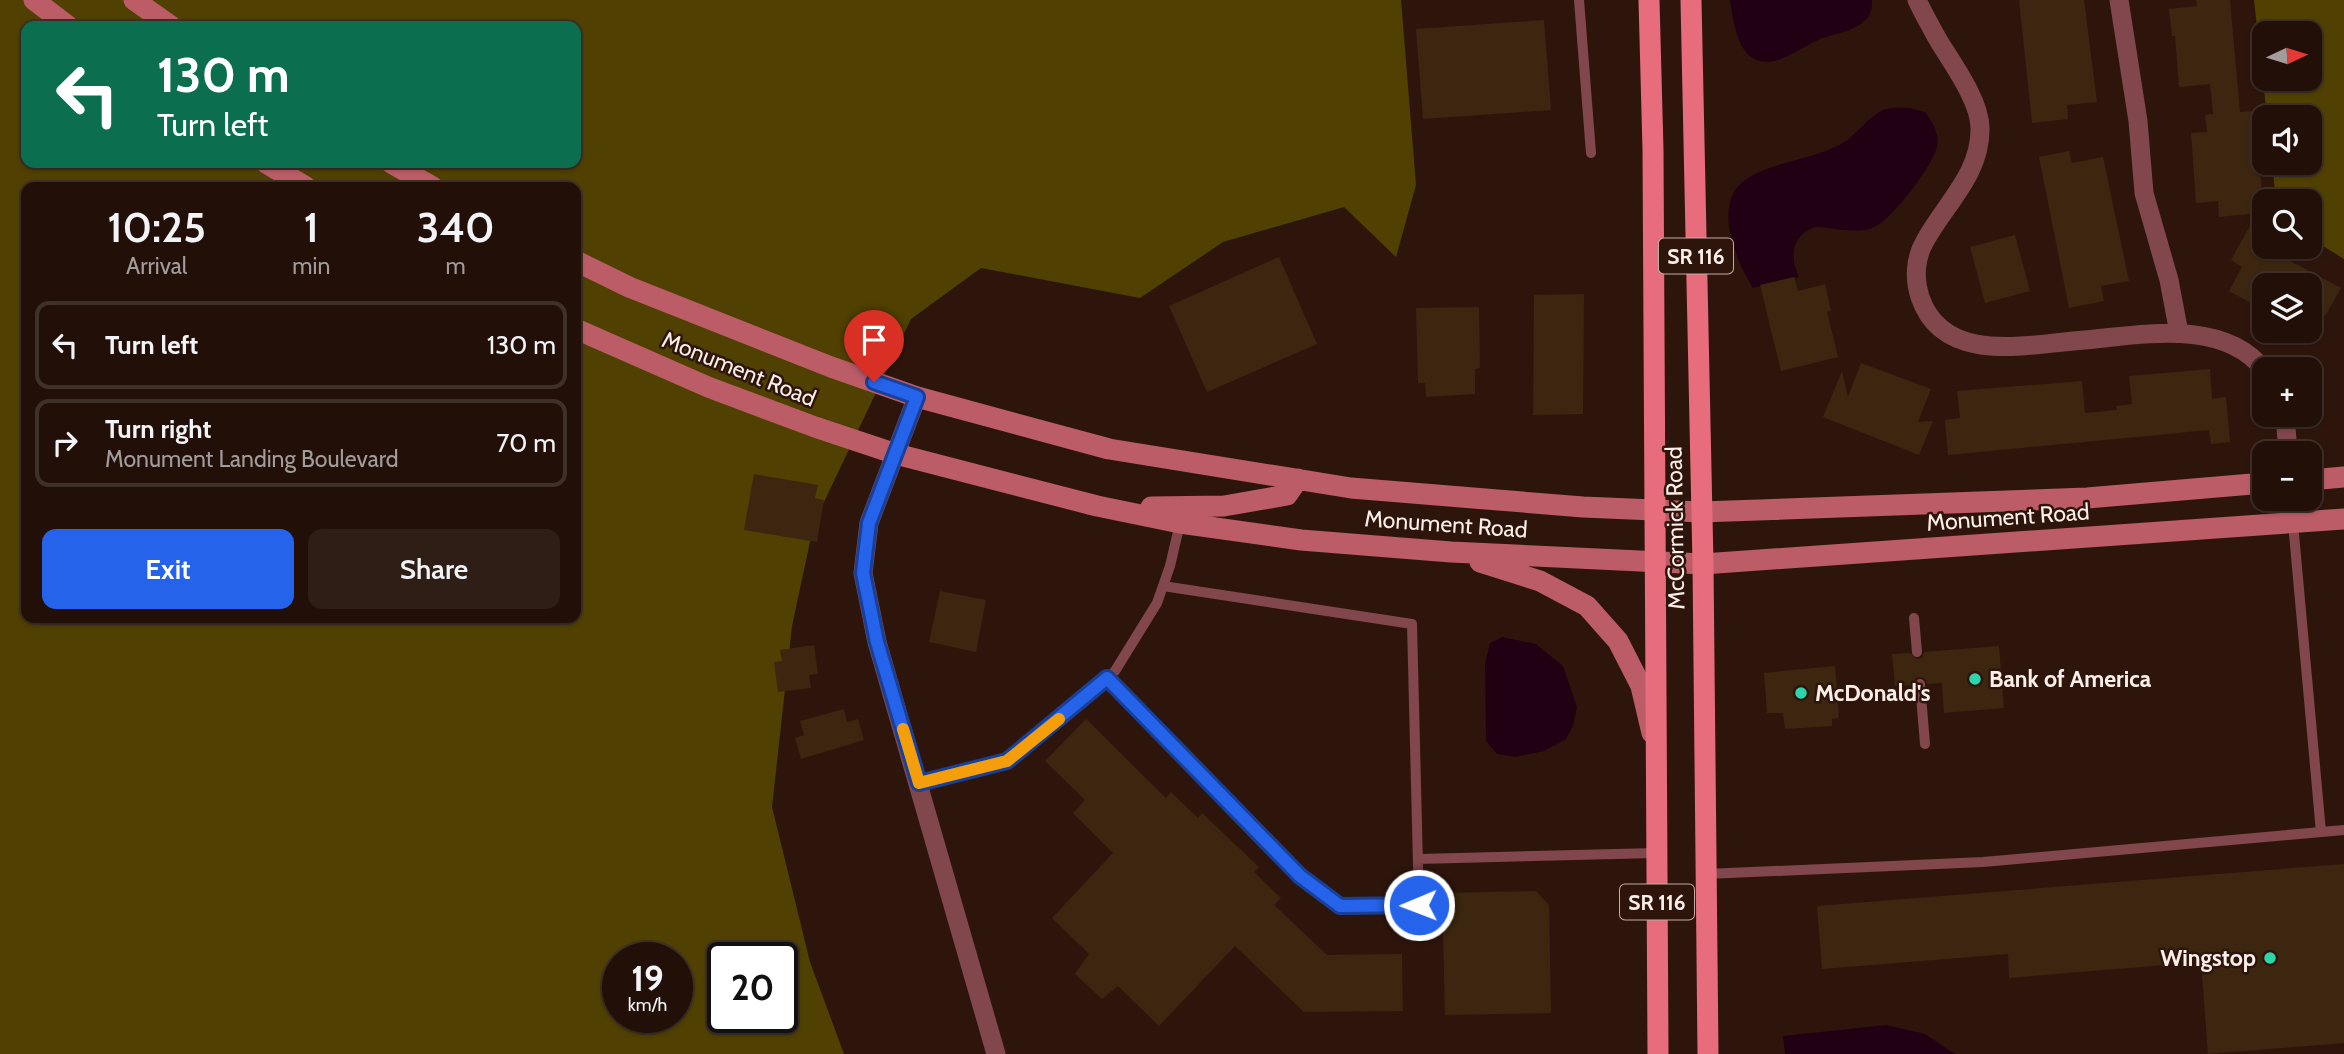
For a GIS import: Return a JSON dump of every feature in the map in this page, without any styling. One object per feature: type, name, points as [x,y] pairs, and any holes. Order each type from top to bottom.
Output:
[{"type":"main road","points":[[34,0],[61,21]]},
{"type":"main road","points":[[134,0],[164,21]]},
{"type":"main road","name":"McCormick Road","points":[[1649,0],[1653,150],[1658,1054]]},
{"type":"main road","points":[[1676,0],[1683,32],[1693,47]]},
{"type":"main road","name":"McCormick Road","points":[[1691,0],[1703,564],[1708,1054]]},
{"type":"main road","points":[[274,168],[298,182]]},
{"type":"main road","points":[[400,168],[424,182]]},
{"type":"main road","name":"Monument Road","points":[[581,263],[642,292],[831,367],[917,397],[1109,449],[1298,480],[1404,494],[1583,507],[1701,512],[2087,498],[2252,485]]},
{"type":"main road","name":"Monument Road","points":[[581,331],[708,387],[896,454],[1097,506],[1180,523],[1301,540],[1451,552],[1703,564],[2344,519]]},
{"type":"main road","points":[[2322,479],[2344,477]]},
{"type":"main road","points":[[1097,506],[1224,506],[1287,495],[1298,480]]},
{"type":"main road","points":[[1451,552],[1540,581],[1587,606],[1618,641],[1641,686],[1656,750]]},
{"type":"street","points":[[1917,0],[1966,87],[1980,128],[1975,160],[1969,174],[1959,193],[1925,239],[1919,253],[1918,289],[1933,321],[1954,339],[1972,345],[2008,346],[2179,332],[2233,345],[2253,357]]},
{"type":"street","points":[[2119,0],[2138,121],[2144,193],[2169,280],[2179,332]]},
{"type":"street","points":[[917,397],[869,523],[863,573],[877,642],[996,1054]]},
{"type":"street","points":[[2292,511],[2293,523]]},
{"type":"lane","points":[[1580,0],[1591,153]]},
{"type":"lane","points":[[919,783],[1007,761],[1115,671],[1157,603],[1180,523]]},
{"type":"lane","points":[[2293,523],[2321,832]]},
{"type":"lane","points":[[1107,678],[1300,876],[1340,906],[1419,905],[1412,624],[1163,586]]},
{"type":"lane","points":[[1914,618],[1917,652]]},
{"type":"lane","points":[[1920,684],[1925,744]]},
{"type":"lane","points":[[1706,874],[1983,862],[2344,830]]},
{"type":"lane","points":[[1418,859],[1656,853]]},
{"type":"shaded area","points":[[0,0],[1401,0],[1416,185],[1396,257],[1344,207],[1223,242],[1140,298],[981,268],[911,319],[814,523],[792,626],[772,807],[810,962],[844,1054],[0,1054]]},
{"type":"shaded area","points":[[1730,0],[1872,2],[1869,16],[1859,25],[1820,39],[1781,59],[1767,62],[1756,60],[1742,46]]},
{"type":"shaded area","points":[[2254,0],[2344,0],[2344,259],[2322,245],[2322,189],[2275,189],[2273,175],[2322,175],[2322,105],[2266,105],[2264,91],[2322,91],[2322,21],[2256,21]]},
{"type":"shaded area","points":[[1910,108],[1925,112],[1935,128],[1938,142],[1928,167],[1898,206],[1888,217],[1870,229],[1816,227],[1808,230],[1795,247],[1794,262],[1799,277],[1753,288],[1740,264],[1730,233],[1728,218],[1735,190],[1756,174],[1841,144],[1883,110]]},
{"type":"shaded area","points":[[1502,637],[1536,644],[1563,666],[1577,707],[1573,726],[1566,739],[1544,751],[1515,757],[1497,754],[1486,741],[1485,664],[1490,643]]},
{"type":"shaded area","points":[[1886,1025],[1925,1034],[1955,1054],[1785,1054],[1783,1036]]},
{"type":"building","points":[[2019,0],[2084,0],[2097,102],[2067,105],[2068,119],[2032,123]]},
{"type":"building","points":[[2196,0],[2230,0],[2240,112],[2252,111],[2252,175],[2260,175],[2262,189],[2252,189],[2252,214],[2219,217],[2218,201],[2196,203],[2191,133],[2207,132],[2205,115],[2213,114],[2210,84],[2179,87],[2175,36],[2172,36],[2169,9],[2197,6]]},
{"type":"building","points":[[1544,20],[1551,110],[1423,119],[1416,29]]},
{"type":"building","points":[[2069,151],[2072,163],[2103,157],[2129,281],[2101,286],[2104,301],[2069,308],[2039,157]]},
{"type":"building","points":[[2252,222],[2252,259],[2287,259],[2313,273],[2252,273],[2252,303],[2229,291],[2242,267],[2231,260]]},
{"type":"building","points":[[2015,235],[2030,291],[1985,303],[1970,247]]},
{"type":"building","points":[[1279,257],[1317,344],[1207,392],[1169,306]]},
{"type":"building","points":[[1794,277],[1798,291],[1825,284],[1831,311],[1827,312],[1838,357],[1781,371],[1760,285]]},
{"type":"building","points":[[2322,278],[2341,288],[2325,316],[2322,314]]},
{"type":"building","points":[[1584,294],[1583,414],[1533,415],[1534,295]]},
{"type":"building","points":[[1479,307],[1480,368],[1475,369],[1475,394],[1426,397],[1425,383],[1418,383],[1416,308]]},
{"type":"building","points":[[1861,363],[1931,389],[1918,422],[1933,421],[1919,455],[1823,417],[1842,371],[1848,397]]},
{"type":"building","points":[[2210,369],[2212,399],[2226,397],[2230,442],[2211,444],[2209,430],[1948,455],[1945,420],[1960,418],[1957,391],[2082,381],[2085,413],[2117,410],[2116,406],[2132,404],[2129,376]]},
{"type":"building","points":[[754,474],[818,485],[815,498],[824,500],[817,542],[744,530]]},
{"type":"building","points":[[940,591],[986,600],[976,652],[929,642]]},
{"type":"building","points":[[814,645],[818,674],[809,675],[811,688],[778,692],[774,662],[782,661],[780,650]]},
{"type":"building","points":[[1999,646],[2004,708],[1944,713],[1942,683],[1927,684],[1926,679],[1920,677],[1915,678],[1913,685],[1895,686],[1892,654],[1910,653],[1917,659],[1922,658],[1924,652]]},
{"type":"building","name":"McDonald's","points":[[1835,666],[1839,718],[1832,719],[1832,726],[1785,729],[1783,713],[1767,713],[1764,673]]},
{"type":"building","points":[[844,709],[847,722],[858,719],[864,740],[801,759],[795,738],[804,735],[800,721]]},
{"type":"building","points":[[1086,719],[1166,798],[1171,792],[1198,818],[1202,813],[1259,867],[1254,872],[1281,898],[1274,905],[1327,955],[1402,954],[1403,1011],[1304,1012],[1235,946],[1159,1026],[1118,986],[1102,999],[1075,974],[1089,954],[1052,918],[1113,853],[1073,813],[1085,800],[1045,761]]},
{"type":"building","points":[[2344,864],[2344,1043],[2208,1054],[2201,962],[2009,978],[2008,954],[1822,969],[1817,906]]},
{"type":"building","points":[[1536,891],[1549,905],[1551,1013],[1445,1015],[1442,893]]},
{"type":"slow traffic","points":[[903,729],[919,783],[1007,761],[1059,719]]},
{"type":"place","name":"Bank of America","points":[[1975,679]]},
{"type":"place","name":"McDonald's","points":[[1801,693]]},
{"type":"place","name":"Wingstop","points":[[2270,958]]},
{"type":"route","points":[[874,382],[917,397],[869,523],[863,573],[877,642],[919,783],[1007,761],[1107,678],[1300,876],[1340,906],[1419,905]]}]
